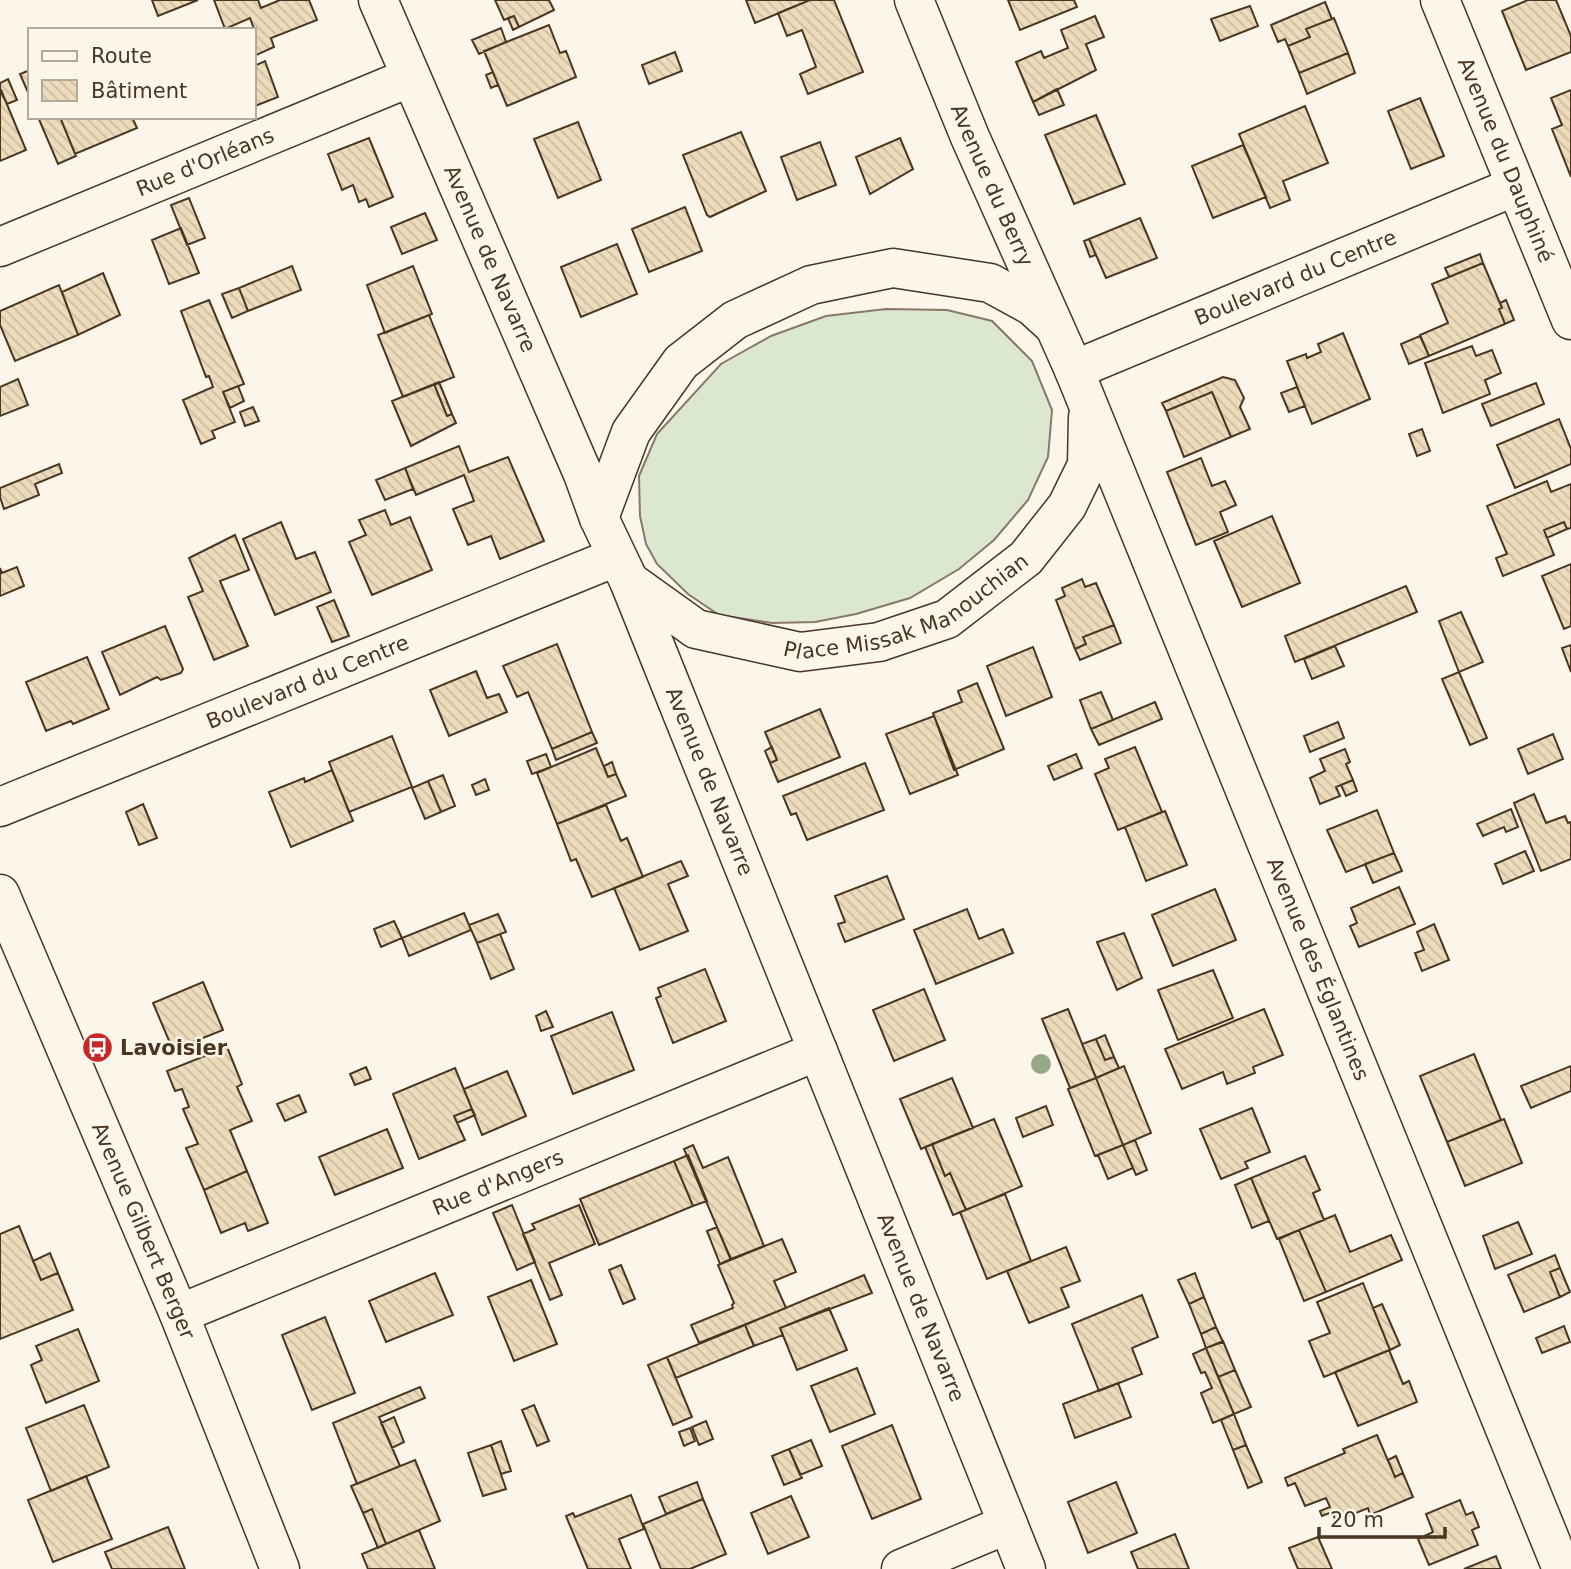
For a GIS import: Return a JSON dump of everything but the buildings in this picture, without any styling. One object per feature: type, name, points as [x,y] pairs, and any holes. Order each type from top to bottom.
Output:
[{"type":"street","name":"Avenue de Navarre","points":[[379,0],[623,569],[1026,1569]]},
{"type":"street","name":"Avenue du Berry","points":[[914,0],[970,137],[1074,370]]},
{"type":"street","name":"Avenue du Dauphiné","points":[[1440,0],[1571,320]]},
{"type":"street","name":"Rue d'Orléans","points":[[0,247],[411,77]]},
{"type":"street","name":"Boulevard du Centre","points":[[1074,370],[1516,187]]},
{"type":"street","points":[[599,518],[631,432],[681,362],[735,320],[811,285],[893,268],[990,283],[1032,306],[1056,327]]},
{"type":"street","name":"Avenue des Églantines","points":[[1074,370],[1562,1569]]},
{"type":"street","name":"Place Missak Manouchian","points":[[623,569],[696,629],[800,652],[879,642],[947,619],[1026,558],[1067,506],[1087,465],[1088,405]]},
{"type":"street","name":"Boulevard du Centre","points":[[0,807],[623,569]]},
{"type":"street","name":"Avenue Gilbert Berger","points":[[0,894],[179,1314],[281,1569]]},
{"type":"street","name":"Rue d'Angers","points":[[179,1314],[818,1051]]},
{"type":"street","points":[[901,1569],[1008,1524]]},
{"type":"green space","points":[[886,309],[947,310],[992,321],[1032,361],[1052,410],[1048,457],[1028,500],[994,540],[959,569],[910,598],[856,614],[815,622],[772,623],[719,615],[688,594],[657,564],[646,544],[640,516],[639,476],[657,434],[721,364],[771,336],[826,316]]},
{"type":"place","name":"Lavoisier","points":[[97,1048]]}]
